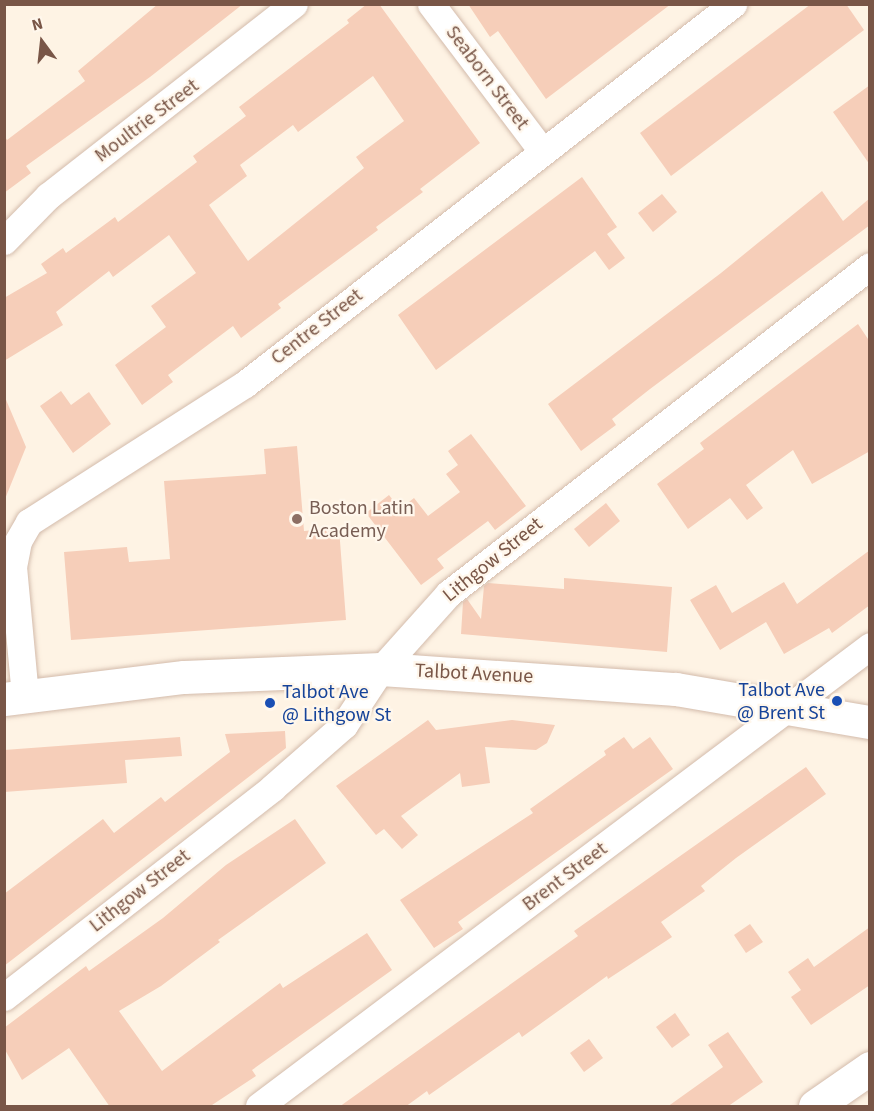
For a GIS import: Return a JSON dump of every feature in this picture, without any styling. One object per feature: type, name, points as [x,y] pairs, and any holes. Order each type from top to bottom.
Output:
[{"type":"main road","name":"Talbot Avenue","points":[[15,698],[184,677],[381,669],[618,683],[788,706],[870,722]]},
{"type":"main road","points":[[815,1107],[870,1068]]},
{"type":"street","name":"Moultrie Street","points":[[4,241],[48,196],[294,4]]},
{"type":"street","name":"Seaborn Street","points":[[432,4],[542,151]]},
{"type":"street","name":"Centre Street","points":[[15,698],[13,567],[18,541],[29,522],[239,388],[733,4]]},
{"type":"street","name":"Lithgow Street","points":[[4,997],[317,749],[344,725],[381,669],[448,594],[870,266]]},
{"type":"street","name":"Brent Street","points":[[259,1107],[870,646]]},
{"type":"building","points":[[158,4],[243,4],[150,77],[26,166],[31,173],[4,193],[4,135],[7,140],[85,81],[78,71]]},
{"type":"building","points":[[367,4],[379,4],[480,143],[420,189],[423,192],[376,227],[378,230],[278,304],[281,308],[241,338],[233,326],[168,375],[173,382],[142,405],[115,365],[166,327],[151,306],[196,273],[169,235],[113,277],[109,271],[56,312],[63,325],[4,361],[4,298],[47,273],[41,264],[63,248],[66,253],[115,217],[118,222],[197,162],[193,156],[246,116],[239,107],[349,23],[347,20]],"holes":[[[373,76],[404,121],[356,157],[364,168],[248,261],[209,205],[247,176],[240,165],[293,125],[298,132]]]},
{"type":"building","points":[[468,4],[671,4],[546,99],[498,31],[490,37]]},
{"type":"building","points":[[811,4],[846,4],[864,30],[671,176],[640,133]]},
{"type":"building","points":[[870,85],[870,165],[833,112]]},
{"type":"building","points":[[582,177],[617,227],[607,234],[625,258],[609,270],[595,251],[436,370],[398,315]]},
{"type":"building","points":[[822,191],[843,221],[870,198],[870,225],[650,389],[612,419],[616,425],[581,451],[548,404],[721,273]]},
{"type":"building","points":[[662,194],[677,212],[653,232],[638,213]]},
{"type":"building","points":[[858,324],[870,342],[870,451],[812,484],[793,450],[746,485],[763,508],[747,520],[730,498],[688,529],[657,484],[704,449],[700,443]]},
{"type":"building","points":[[61,391],[71,405],[89,392],[111,424],[73,453],[40,406]]},
{"type":"building","points":[[4,395],[26,447],[5,499],[4,499]]},
{"type":"building","points":[[471,434],[526,506],[495,530],[488,521],[437,559],[444,568],[421,585],[366,513],[389,495],[400,509],[414,498],[428,516],[460,492],[446,474],[458,465],[448,451]]},
{"type":"building","points":[[297,446],[304,531],[339,528],[346,620],[71,640],[64,552],[127,547],[129,562],[170,559],[164,481],[266,474],[264,449]]},
{"type":"building","points":[[606,503],[620,521],[589,547],[574,529]]},
{"type":"building","points":[[870,550],[870,605],[832,633],[829,628],[784,654],[766,622],[720,650],[690,600],[716,585],[732,613],[784,582],[797,604]]},
{"type":"building","points":[[564,578],[672,587],[667,652],[461,634],[463,602],[467,599],[481,619],[484,586],[488,583],[564,589]]},
{"type":"building","points":[[428,720],[436,730],[512,720],[555,725],[547,743],[536,750],[485,747],[490,783],[462,787],[460,773],[401,816],[418,835],[402,849],[384,829],[376,835],[336,786]]},
{"type":"building","points":[[285,731],[286,748],[4,966],[4,894],[103,819],[114,833],[161,797],[165,802],[230,752],[225,734]]},
{"type":"building","points":[[180,737],[182,756],[125,760],[127,783],[4,792],[4,750]]},
{"type":"building","points":[[624,737],[633,749],[650,737],[673,769],[458,922],[463,929],[434,948],[400,900],[533,813],[530,809],[606,755],[604,751]]},
{"type":"building","points":[[806,767],[826,794],[736,858],[701,886],[705,891],[661,922],[672,937],[608,979],[607,976],[522,1037],[519,1032],[429,1095],[427,1091],[405,1107],[339,1107],[578,936],[574,931]]},
{"type":"building","points":[[295,819],[326,863],[218,940],[220,942],[161,986],[119,1011],[162,1071],[280,983],[283,988],[367,933],[392,970],[252,1070],[256,1076],[209,1107],[110,1107],[69,1048],[22,1080],[4,1048],[4,1028],[86,966],[89,971],[163,918],[226,865]]},
{"type":"building","points":[[750,924],[763,942],[746,953],[734,935]]},
{"type":"building","points":[[870,927],[870,985],[811,1025],[791,997],[801,990],[788,972],[808,958],[814,967]]},
{"type":"building","points":[[675,1013],[690,1035],[672,1048],[656,1027]]},
{"type":"building","points":[[728,1032],[763,1082],[727,1107],[667,1107],[723,1067],[708,1045]]},
{"type":"building","points":[[589,1039],[603,1058],[584,1072],[570,1053]]},
{"type":"place","name":"Boston Latin Academy","points":[[297,519]]},
{"type":"place","name":"Talbot Ave @ Brent St","points":[[837,701]]},
{"type":"place","name":"Talbot Ave @ Lithgow St","points":[[270,703]]}]
